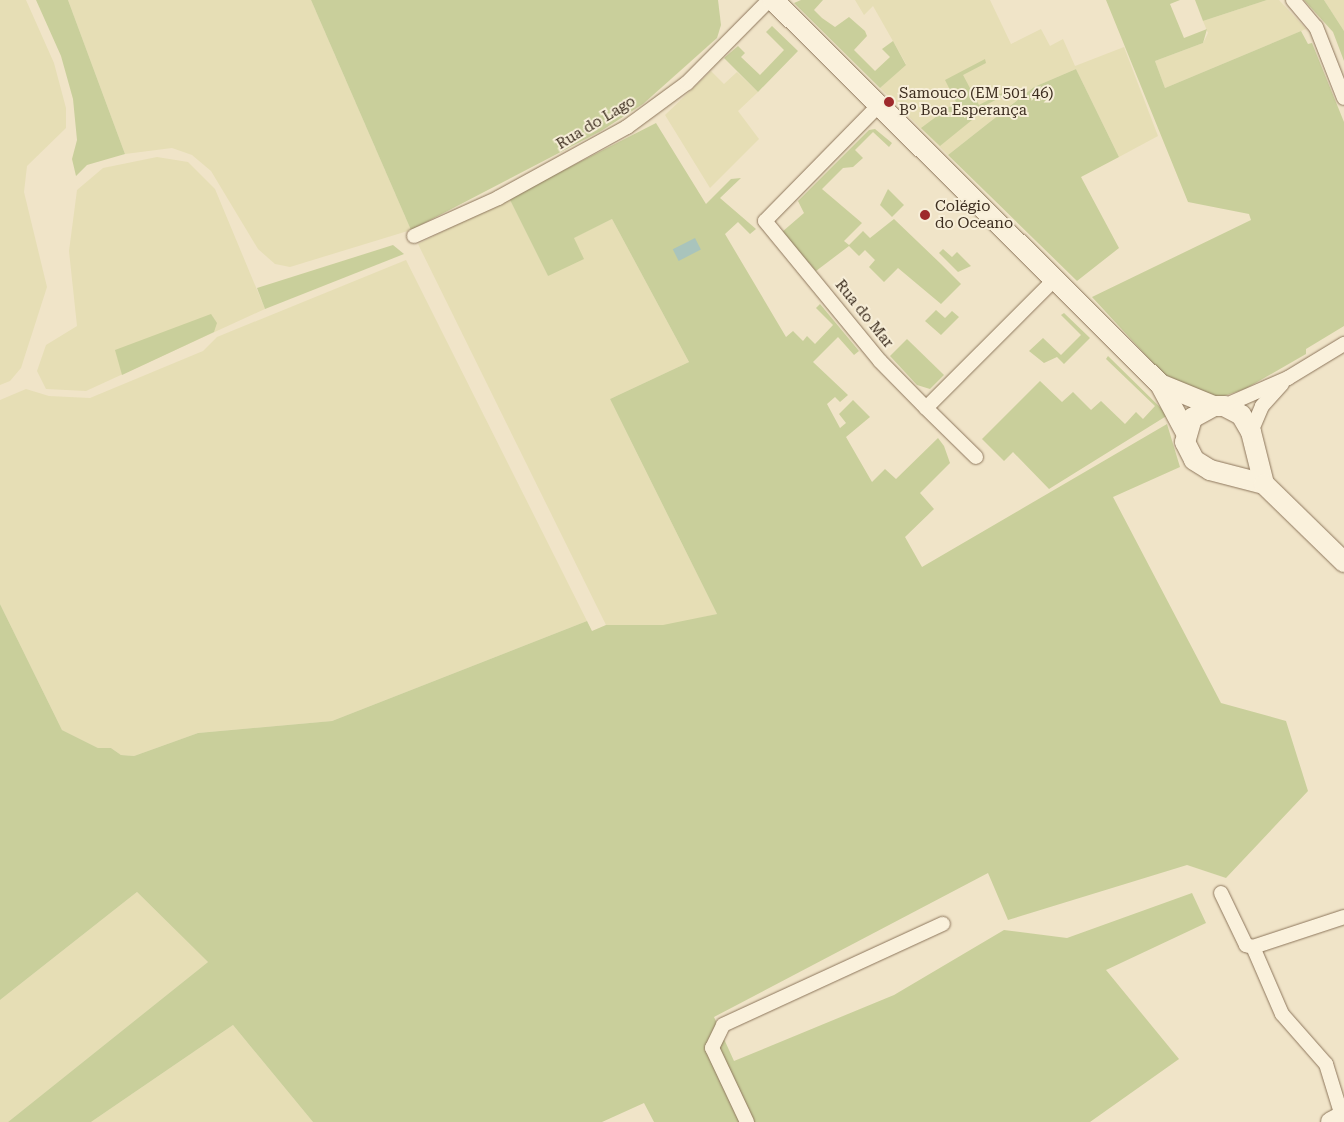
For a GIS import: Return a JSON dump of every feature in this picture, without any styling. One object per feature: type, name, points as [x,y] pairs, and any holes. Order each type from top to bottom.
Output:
[{"type":"main road","points":[[774,0],[878,106],[1056,278],[1160,384],[1186,433],[1194,460],[1220,471],[1264,484],[1344,562]]},
{"type":"main road","points":[[1160,384],[1241,415],[1251,435],[1264,484]]},
{"type":"main road","points":[[1186,433],[1198,412],[1219,406]]},
{"type":"main road","points":[[1220,471],[1239,464],[1250,447],[1251,435]]},
{"type":"street","name":"Rua do Lago","points":[[414,236],[498,198],[627,127],[686,83],[774,0]]},
{"type":"street","points":[[1294,0],[1316,27],[1344,98]]},
{"type":"street","name":"Rua do Mar","points":[[878,106],[764,221],[880,361],[926,408]]},
{"type":"street","points":[[976,457],[926,408],[1056,278]]},
{"type":"street","points":[[1219,406],[1288,378],[1344,344]]},
{"type":"street","points":[[1251,435],[1262,406],[1288,378]]},
{"type":"street","points":[[1221,893],[1246,945],[1253,947],[1344,917]]},
{"type":"street","points":[[747,1122],[712,1048],[723,1025],[943,924]]},
{"type":"street","points":[[1253,947],[1282,1014],[1326,1064],[1339,1118]]},
{"type":"shaded area","points":[[0,0],[26,0],[54,63],[66,108],[66,128],[27,166],[24,192],[47,287],[21,368],[10,381],[0,385]]},
{"type":"shaded area","points":[[68,0],[311,0],[411,230],[290,267],[275,264],[258,249],[211,171],[192,155],[172,148],[125,154]]},
{"type":"shaded area","points":[[855,0],[990,0],[1011,44],[1041,29],[1050,46],[1063,39],[1075,66],[1124,47],[1158,136],[1119,157],[1076,69],[1034,87],[948,155],[880,88],[906,64],[873,6],[864,15]]},
{"type":"shaded area","points":[[1267,0],[1279,0],[1306,29],[1165,88],[1155,61],[1203,43],[1208,33],[1203,21]]},
{"type":"shaded area","points":[[1324,0],[1344,0],[1344,31]]},
{"type":"shaded area","points":[[711,71],[724,84],[737,72],[758,92],[738,111],[759,139],[710,188],[665,115]]},
{"type":"shaded area","points":[[157,157],[188,162],[215,189],[265,309],[86,391],[46,389],[37,371],[46,345],[77,326],[69,251],[77,190],[103,168]]},
{"type":"shaded area","points":[[509,198],[548,276],[573,238],[612,219],[689,362],[610,399],[717,614],[661,627],[606,625],[418,244]]},
{"type":"shaded area","points":[[406,260],[587,621],[332,721],[198,733],[134,756],[121,755],[111,748],[98,748],[62,730],[0,604],[0,400],[26,389],[49,396],[90,398],[203,351],[217,337]]},
{"type":"shaded area","points":[[137,892],[208,962],[8,1122],[0,1122],[0,1000]]},
{"type":"shaded area","points":[[233,1025],[313,1122],[91,1122]]},
{"type":"green space","points":[[36,0],[68,0],[125,154],[87,165],[76,176],[72,159],[77,140],[73,99],[61,56]]},
{"type":"green space","points":[[311,0],[718,0],[721,25],[717,38],[643,104],[601,131],[411,230]]},
{"type":"green space","points":[[801,0],[823,0],[814,10],[822,18],[835,27],[849,17],[865,31],[867,36],[854,50],[875,71],[890,57],[882,49],[893,41],[906,65],[880,88],[794,3]]},
{"type":"green space","points":[[1106,0],[1180,0],[1170,4],[1184,38],[1207,29],[1203,43],[1155,61],[1165,88],[1301,31],[1308,44],[1312,43],[1344,122],[1344,326],[1306,349],[1306,354],[1245,389],[1221,397],[1198,396],[1165,376],[1092,297],[1251,220],[1249,214],[1188,202]]},
{"type":"green space","points":[[1195,0],[1267,0],[1203,21]]},
{"type":"green space","points":[[1304,0],[1324,0],[1344,31],[1344,61],[1333,32]]},
{"type":"green space","points":[[772,26],[798,51],[758,92],[724,58],[738,46],[745,53],[741,57],[760,75],[784,50],[766,32]]},
{"type":"green space","points":[[985,59],[986,63],[963,75],[979,105],[1002,93],[1003,96],[969,114],[972,120],[940,146],[921,128],[956,102],[945,80]]},
{"type":"green space","points":[[1076,69],[1119,157],[1081,177],[1119,248],[1077,281],[948,155],[1034,87]]},
{"type":"green space","points":[[656,123],[706,204],[731,179],[741,178],[720,198],[756,229],[750,234],[738,222],[725,234],[786,337],[793,331],[803,341],[807,336],[815,344],[833,325],[816,308],[820,304],[859,351],[854,355],[838,337],[813,362],[848,395],[840,402],[835,397],[827,404],[840,428],[846,423],[839,414],[853,400],[870,417],[846,437],[872,482],[885,469],[896,479],[938,438],[944,446],[950,463],[920,493],[934,509],[905,537],[922,567],[1167,424],[1180,467],[1113,497],[1221,703],[1286,721],[1308,791],[1226,878],[1187,865],[1008,920],[988,873],[714,1017],[734,1061],[894,995],[1004,930],[1067,938],[1192,893],[1206,923],[1106,970],[1179,1059],[1090,1122],[654,1122],[644,1103],[602,1122],[313,1122],[233,1025],[91,1122],[8,1122],[208,962],[137,892],[0,1000],[0,604],[62,730],[98,748],[111,748],[121,755],[134,756],[198,733],[332,721],[587,621],[592,631],[606,625],[663,625],[717,614],[610,399],[689,362],[612,219],[574,238],[584,259],[548,276],[509,198]]},
{"type":"green space","points":[[875,129],[892,143],[889,147],[873,132],[855,150],[863,158],[853,167],[843,168],[822,189],[862,223],[844,241],[849,245],[863,231],[870,238],[894,219],[941,264],[961,284],[941,304],[898,268],[884,282],[869,267],[875,260],[865,250],[859,256],[849,246],[816,271],[782,232],[804,213],[798,201],[869,130]]},
{"type":"green space","points":[[888,189],[904,205],[892,217],[880,205]]},
{"type":"green space","points":[[393,245],[404,254],[265,309],[257,288]]},
{"type":"green space","points":[[943,249],[952,257],[957,252],[971,266],[958,272],[939,253]]},
{"type":"green space","points":[[936,310],[945,318],[952,311],[959,317],[941,335],[925,321]]},
{"type":"green space","points":[[1064,313],[1090,338],[1064,364],[1057,357],[1044,363],[1029,351],[1043,338],[1061,355],[1081,335],[1061,315]]},
{"type":"green space","points":[[211,314],[217,323],[214,332],[122,375],[115,350]]},
{"type":"green space","points":[[907,339],[944,375],[930,389],[917,385],[890,356]]},
{"type":"green space","points":[[1108,356],[1168,415],[1049,489],[1013,452],[1004,461],[982,439],[1040,381],[1062,402],[1073,392],[1091,410],[1101,401],[1125,424],[1136,412],[1143,419],[1155,406],[1106,359]]},
{"type":"water","points":[[695,238],[701,250],[679,261],[673,249]]},
{"type":"place","name":"Samouco (EM 501 46) Bº Boa Esperança","points":[[889,102]]},
{"type":"place","name":"Colégio do Oceano","points":[[925,215]]}]
